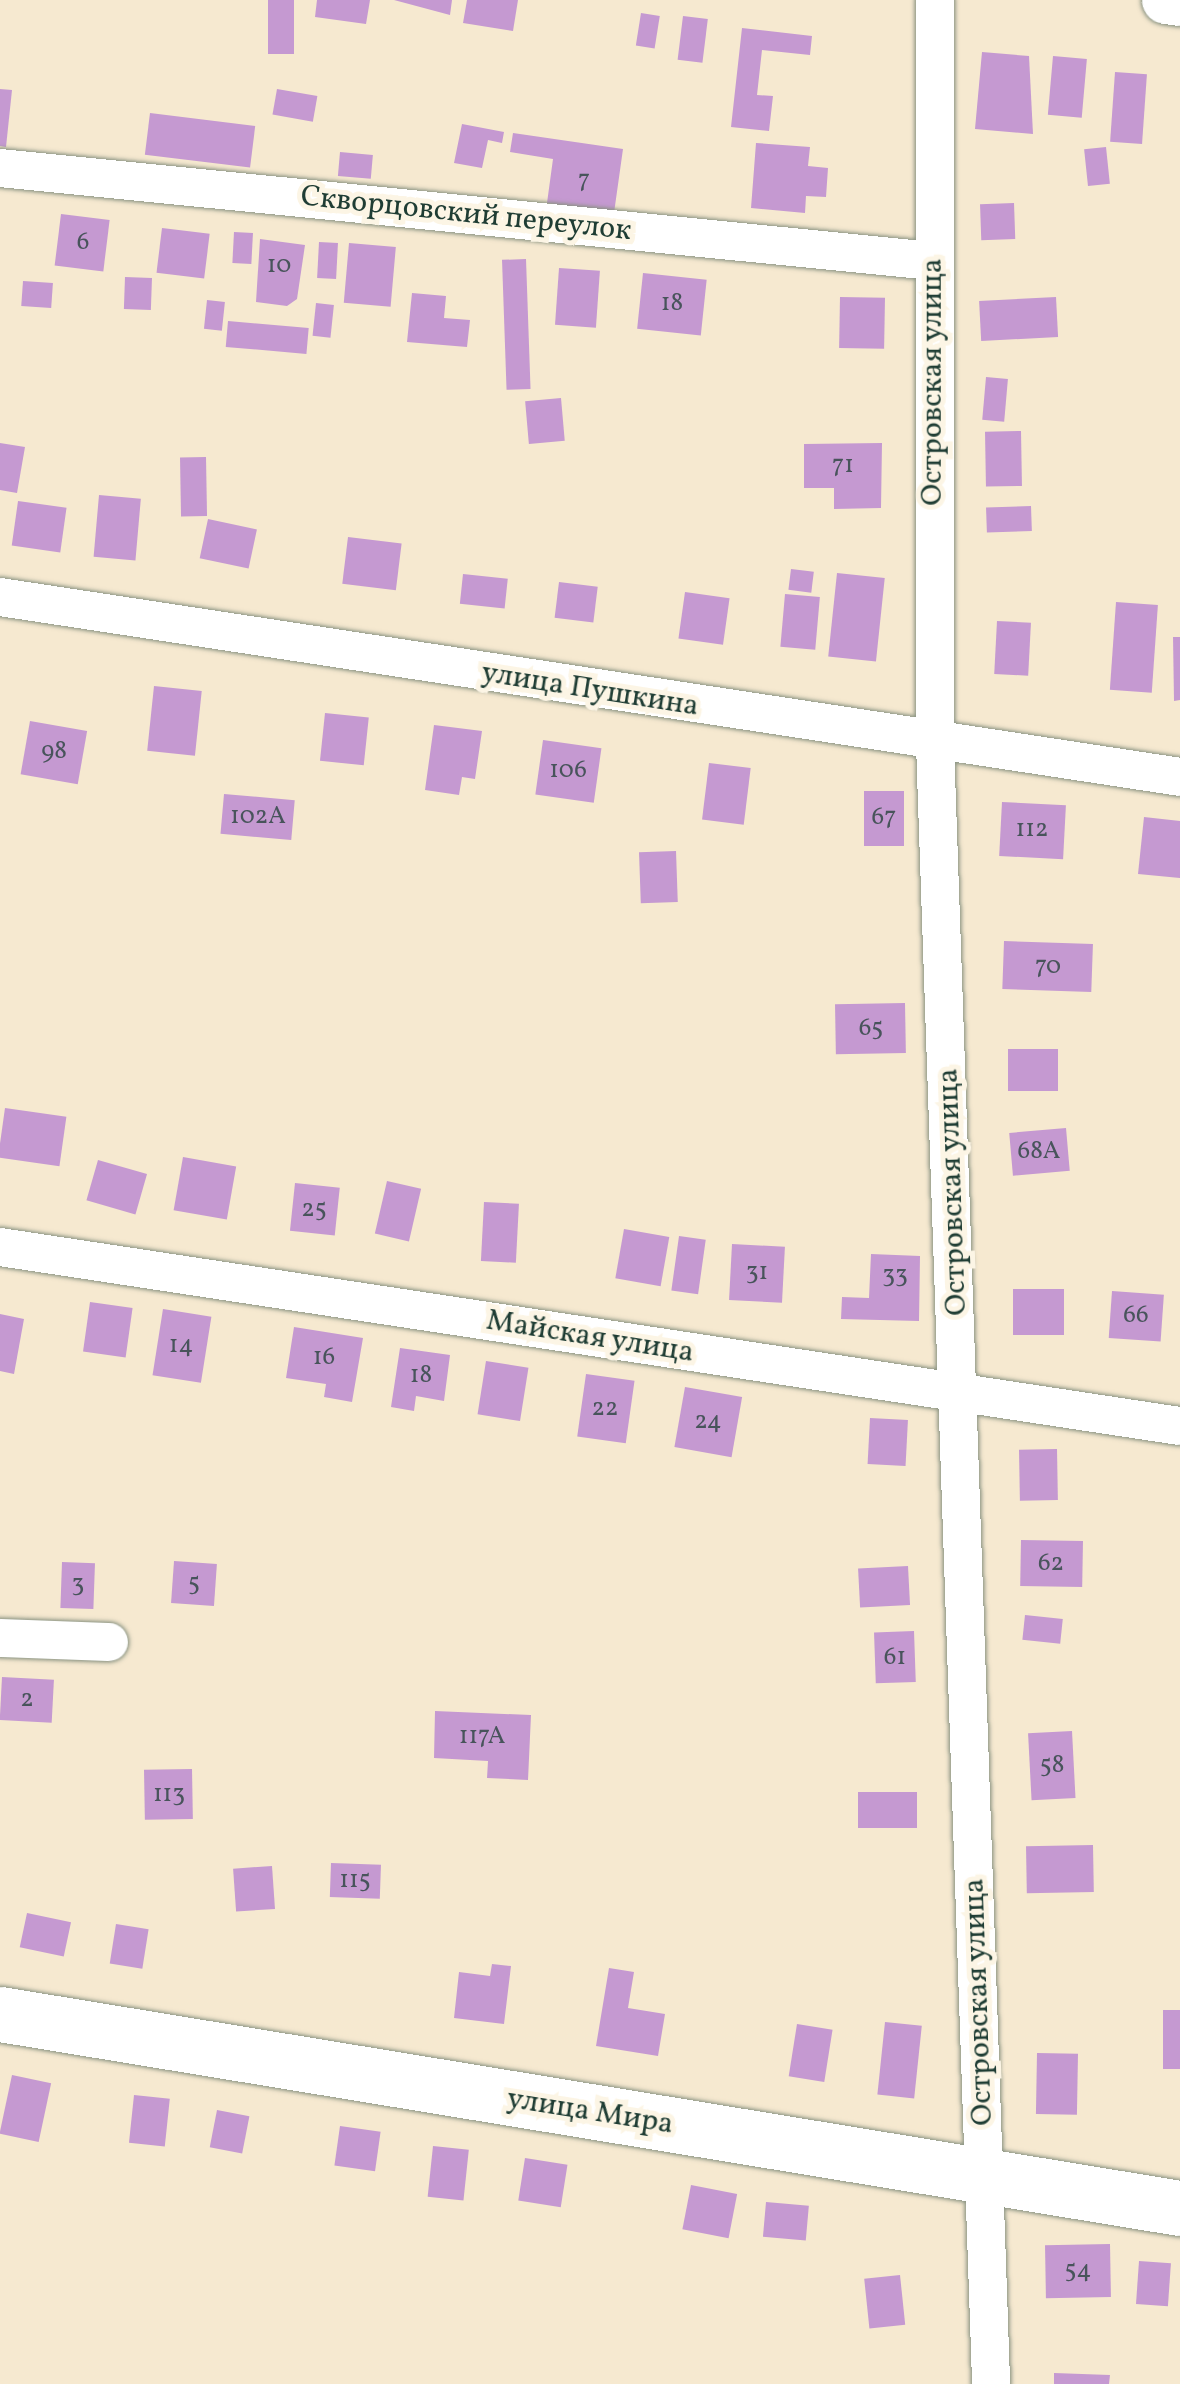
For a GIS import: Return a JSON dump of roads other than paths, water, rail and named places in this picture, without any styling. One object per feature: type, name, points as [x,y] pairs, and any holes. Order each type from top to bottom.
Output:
[{"type":"main road","name":"улица Мира","points":[[0,2014],[1180,2208]]},
{"type":"street","name":"Островская улица","points":[[935,0],[935,744],[962,1394],[992,2384]]},
{"type":"street","points":[[1166,0],[1180,2]]},
{"type":"street","name":"Скворцовский переулок","points":[[0,168],[932,261]]},
{"type":"street","name":"улица Пушкина","points":[[0,597],[935,744],[1180,777]]},
{"type":"street","name":"Майская улица","points":[[0,1247],[1180,1426]]},
{"type":"street","points":[[0,1638],[109,1642]]}]
